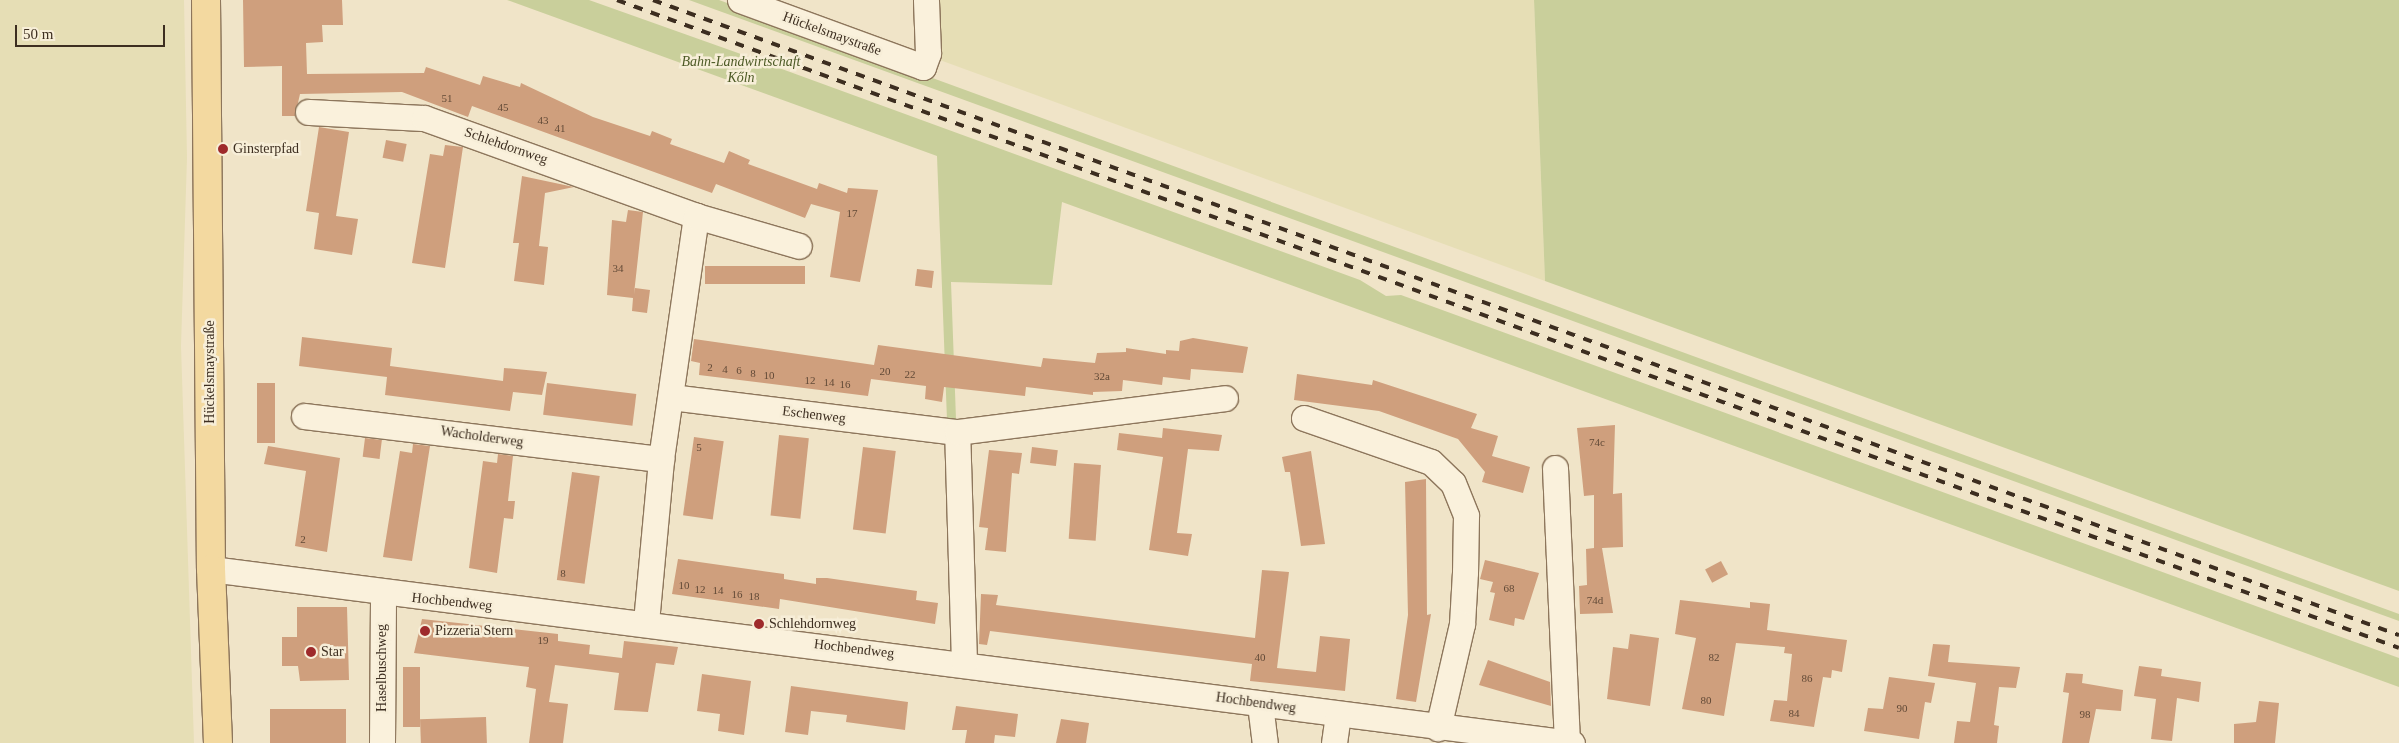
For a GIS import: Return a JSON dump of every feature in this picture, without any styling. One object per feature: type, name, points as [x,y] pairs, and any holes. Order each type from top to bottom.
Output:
[{"type":"main road","name":"Hückelsmaystraße","points":[[206,0],[211,569],[218,743]]},
{"type":"street","name":"Hückelsmaystraße","points":[[740,0],[923,67],[928,53],[926,0]]},
{"type":"street","name":"Schlehdornweg","points":[[308,112],[424,118],[696,216],[799,246]]},
{"type":"street","points":[[646,622],[661,459],[696,216]]},
{"type":"street","name":"Eschenweg","points":[[671,397],[957,432],[1225,398]]},
{"type":"street","name":"Wacholderweg","points":[[304,416],[661,459]]},
{"type":"street","points":[[1304,418],[1430,462],[1453,483],[1466,516],[1466,572],[1450,734]]},
{"type":"street","points":[[957,432],[964,663]]},
{"type":"street","points":[[1555,468],[1567,742]]},
{"type":"street","name":"Hochbendweg","points":[[211,569],[383,594],[646,622],[1338,714],[1396,733],[1450,734],[1572,743]]},
{"type":"street","name":"Haselbuschweg","points":[[382,743],[383,594]]},
{"type":"street","points":[[1260,704],[1265,743]]},
{"type":"street","points":[[1334,743],[1338,714]]},
{"type":"shaded area","points":[[0,0],[184,0],[187,158],[181,346],[194,743],[0,743]]},
{"type":"shaded area","points":[[919,0],[1534,0],[1545,281],[937,59]]},
{"type":"green space","name":"Bahn-Landwirtschaft Kőln","points":[[507,0],[589,0],[738,53],[1360,280],[1386,296],[1401,295],[2399,658],[2399,687],[1062,202],[1052,285],[951,282],[956,419],[947,420],[937,156]]},
{"type":"green space","points":[[689,0],[719,0],[2399,614],[2399,621]]},
{"type":"green space","points":[[1534,0],[2399,0],[2399,591],[1545,281]]},
{"type":"building","points":[[243,0],[342,0],[343,25],[322,25],[323,42],[306,43],[307,74],[424,73],[426,67],[480,85],[483,76],[520,87],[521,83],[593,117],[650,136],[652,131],[672,139],[670,144],[724,163],[729,151],[750,160],[748,164],[817,189],[819,183],[847,193],[848,188],[878,190],[860,282],[830,277],[840,212],[811,204],[805,218],[716,184],[712,193],[472,106],[468,117],[402,92],[300,94],[295,116],[282,116],[282,66],[244,67]]},
{"type":"building","points":[[319,127],[349,132],[336,216],[358,219],[352,255],[314,249],[319,213],[306,211]]},
{"type":"building","points":[[386,140],[407,144],[403,162],[383,158]]},
{"type":"building","points":[[445,145],[463,147],[445,268],[412,263],[430,154],[443,156]]},
{"type":"building","points":[[522,176],[574,187],[545,193],[539,246],[548,247],[544,285],[514,281],[519,243],[513,243]]},
{"type":"building","points":[[628,210],[643,212],[634,294],[635,288],[650,290],[647,313],[632,311],[633,298],[607,295],[612,220],[626,222]]},
{"type":"building","points":[[705,266],[805,266],[805,284],[705,284]]},
{"type":"building","points":[[917,269],[934,271],[932,288],[915,286]]},
{"type":"building","points":[[302,337],[392,348],[390,366],[503,381],[504,368],[547,372],[542,395],[513,392],[510,411],[385,395],[387,377],[299,366]]},
{"type":"building","points":[[1193,338],[1248,347],[1243,373],[1191,369],[1190,380],[1163,377],[1162,385],[1123,380],[1122,391],[1093,392],[1093,395],[1026,387],[1025,396],[944,387],[942,402],[925,399],[926,386],[871,379],[868,396],[699,375],[700,363],[691,361],[694,339],[874,365],[878,345],[1041,367],[1043,358],[1095,363],[1097,353],[1126,352],[1126,348],[1166,354],[1166,350],[1179,351],[1180,341]]},
{"type":"building","points":[[1297,374],[1372,385],[1373,380],[1477,414],[1471,428],[1498,436],[1492,456],[1530,467],[1523,493],[1482,482],[1485,472],[1458,439],[1379,411],[1294,400]]},
{"type":"building","points":[[257,383],[275,383],[275,443],[257,443]]},
{"type":"building","points":[[547,383],[636,394],[632,426],[543,415]]},
{"type":"building","points":[[1615,425],[1613,494],[1622,493],[1623,547],[1602,548],[1613,613],[1580,614],[1579,586],[1587,585],[1586,549],[1594,548],[1594,495],[1584,496],[1577,428]]},
{"type":"building","points":[[1163,428],[1222,435],[1219,451],[1188,449],[1177,533],[1192,534],[1188,556],[1149,550],[1163,457],[1117,450],[1119,433],[1162,438]]},
{"type":"building","points":[[779,435],[809,438],[800,519],[771,516]]},
{"type":"building","points":[[694,437],[724,441],[713,519],[683,515]]},
{"type":"building","points":[[365,438],[382,440],[380,459],[363,457]]},
{"type":"building","points":[[413,444],[430,446],[412,561],[383,557],[400,451],[412,453]]},
{"type":"building","points":[[268,446],[340,458],[327,552],[295,546],[306,471],[264,464]]},
{"type":"building","points":[[863,447],[896,451],[886,533],[853,529]]},
{"type":"building","points":[[1032,447],[1058,450],[1056,466],[1030,463]]},
{"type":"building","points":[[989,450],[1022,453],[1019,474],[1012,473],[1006,552],[985,550],[988,528],[979,527]]},
{"type":"building","points":[[1311,451],[1325,544],[1301,546],[1290,472],[1285,472],[1282,457]]},
{"type":"building","points":[[498,454],[513,456],[508,501],[515,501],[513,519],[504,518],[497,573],[469,568],[483,461],[497,463]]},
{"type":"building","points":[[1074,463],[1101,465],[1096,541],[1069,539]]},
{"type":"building","points":[[572,472],[600,476],[585,584],[557,580]]},
{"type":"building","points":[[1426,479],[1427,615],[1431,614],[1416,702],[1396,699],[1408,615],[1405,482]]},
{"type":"building","points":[[678,559],[784,574],[784,579],[816,584],[816,578],[827,578],[917,591],[916,600],[938,603],[935,624],[780,599],[779,609],[672,594]]},
{"type":"building","points":[[1485,560],[1539,573],[1524,620],[1515,618],[1514,626],[1489,620],[1495,593],[1490,592],[1493,582],[1480,579]]},
{"type":"building","points":[[1721,561],[1728,574],[1712,583],[1705,569]]},
{"type":"building","points":[[1262,570],[1289,572],[1277,668],[1316,672],[1320,636],[1350,639],[1345,691],[1250,681],[1252,664],[990,631],[987,645],[979,644],[981,594],[998,595],[996,605],[1255,638]]},
{"type":"building","points":[[1680,600],[1750,608],[1750,602],[1770,604],[1767,630],[1847,640],[1842,672],[1832,670],[1831,678],[1823,677],[1814,727],[1770,721],[1774,700],[1787,701],[1792,654],[1784,653],[1785,647],[1736,643],[1724,716],[1682,709],[1696,638],[1675,634]]},
{"type":"building","points":[[297,607],[347,607],[349,680],[300,681],[298,666],[282,666],[282,637],[297,637]]},
{"type":"building","points":[[422,619],[558,634],[558,641],[590,645],[589,654],[622,658],[624,641],[678,647],[674,665],[656,663],[648,712],[614,710],[619,673],[555,665],[549,702],[568,704],[563,743],[529,743],[536,689],[526,687],[529,667],[414,653]]},
{"type":"building","points":[[1630,634],[1659,638],[1650,706],[1607,699],[1613,647],[1628,649]]},
{"type":"building","points":[[1933,644],[1950,645],[1948,662],[2020,667],[2016,688],[1999,687],[1994,725],[1999,726],[1997,743],[1954,743],[1957,721],[1970,722],[1976,683],[1928,676]]},
{"type":"building","points":[[1488,660],[1550,682],[1551,706],[1479,685]]},
{"type":"building","points":[[2139,666],[2162,669],[2161,676],[2201,682],[2199,702],[2177,698],[2172,741],[2151,739],[2156,699],[2134,696]]},
{"type":"building","points":[[403,667],[420,667],[420,727],[403,727]]},
{"type":"building","points":[[2066,673],[2083,674],[2082,683],[2123,690],[2121,711],[2096,709],[2089,743],[2062,743],[2069,693],[2063,692]]},
{"type":"building","points":[[702,674],[751,681],[744,735],[718,731],[720,714],[697,711]]},
{"type":"building","points":[[1889,677],[1935,683],[1931,703],[1925,702],[1919,739],[1864,731],[1868,708],[1883,709]]},
{"type":"building","points":[[791,686],[908,702],[905,730],[846,722],[847,715],[811,711],[808,735],[785,732]]},
{"type":"building","points":[[2259,701],[2279,703],[2275,743],[2234,743],[2234,724],[2256,722]]},
{"type":"building","points":[[956,706],[1018,714],[1015,737],[995,735],[994,743],[965,743],[967,730],[952,730]]},
{"type":"building","points":[[270,709],[346,709],[346,743],[270,743]]},
{"type":"building","points":[[486,717],[487,743],[421,743],[420,719]]},
{"type":"building","points":[[1061,719],[1089,723],[1086,743],[1056,743]]},
{"type":"railway","points":[[617,0],[2399,648]]},
{"type":"railway","points":[[653,0],[2399,635]]},
{"type":"place","name":"Ginsterpfad","points":[[223,149]]},
{"type":"place","name":"Schlehdornweg","points":[[759,624]]},
{"type":"place","name":"Pizzeria Stern","points":[[425,631]]},
{"type":"place","name":"Star","points":[[311,652]]}]
